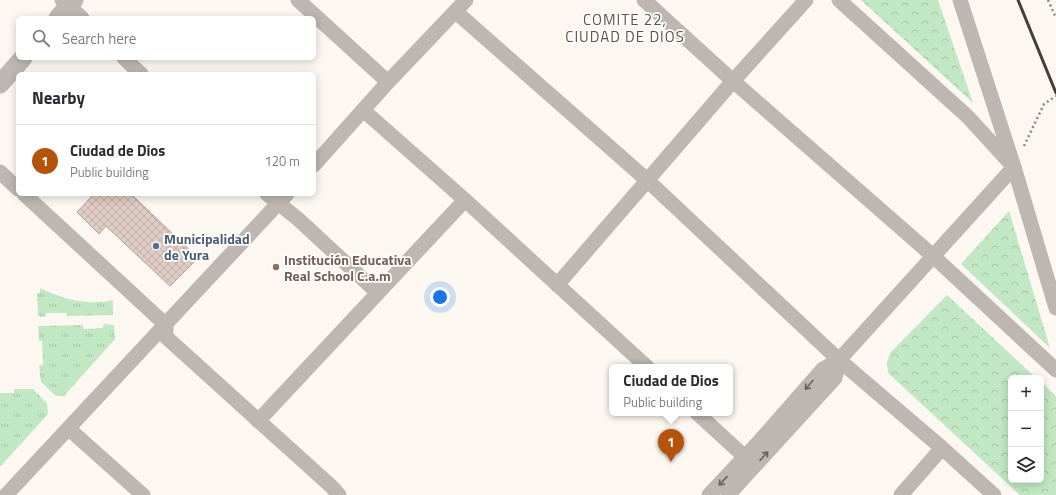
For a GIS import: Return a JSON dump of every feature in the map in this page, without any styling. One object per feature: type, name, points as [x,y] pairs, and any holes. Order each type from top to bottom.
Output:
[{"type":"street","points":[[298,0],[316,16]]},
{"type":"street","points":[[316,163],[388,82],[466,0]]},
{"type":"street","points":[[644,0],[733,81],[933,256],[1056,370]]},
{"type":"street","points":[[557,285],[733,81],[806,0]]},
{"type":"street","points":[[839,0],[968,117],[1014,167]]},
{"type":"street","points":[[960,0],[1014,167],[1056,308]]},
{"type":"street","points":[[456,12],[647,180],[839,360],[942,448],[994,495]]},
{"type":"street","points":[[316,16],[388,82]]},
{"type":"street","points":[[0,84],[21,60]]},
{"type":"street","points":[[126,60],[138,72]]},
{"type":"street","points":[[363,110],[465,200],[643,364]]},
{"type":"street","points":[[710,495],[823,369],[839,360],[1014,167]]},
{"type":"street","points":[[0,172],[16,187]]},
{"type":"street","points":[[26,196],[166,325],[166,337],[339,495]]},
{"type":"street","points":[[273,196],[283,199],[298,219],[378,293]]},
{"type":"street","points":[[6,495],[283,199]]},
{"type":"street","points":[[258,421],[465,200]]},
{"type":"street","points":[[728,495],[835,378],[839,360]]},
{"type":"street","points":[[700,416],[745,457]]},
{"type":"street","points":[[69,429],[143,495]]},
{"type":"street","points":[[900,495],[942,448]]},
{"type":"path","points":[[1048,0],[1056,18]]},
{"type":"path","points":[[1014,167],[1044,104],[1056,96]]},
{"type":"green space","points":[[861,0],[938,0],[973,103]]},
{"type":"green space","points":[[1009,211],[1050,348],[961,264]]},
{"type":"green space","points":[[40,288],[67,298],[85,302],[104,302],[113,300],[113,315],[67,316],[67,313],[46,313],[46,316],[41,317],[38,315],[37,293],[40,293]]},
{"type":"green space","points":[[947,295],[1033,375],[1008,375],[1008,483],[1044,483],[1044,385],[1056,396],[1056,495],[1020,495],[888,373],[887,363],[890,353]]},
{"type":"green space","points":[[104,324],[114,325],[115,339],[64,396],[56,396],[41,382],[39,365],[43,365],[42,341],[39,341],[38,326],[83,325],[84,329],[103,328]]},
{"type":"green space","points":[[14,389],[33,389],[47,403],[48,414],[0,467],[0,393],[14,393]]},
{"type":"building","name":"Municipalidad de Yura","points":[[92,196],[133,196],[198,258],[170,286],[106,226],[99,234],[77,212]]},
{"type":"railway","points":[[1018,0],[1056,93]]},
{"type":"place","name":"Municipalidad de Yura","points":[[156,246]]},
{"type":"place","name":"Institución Educativa Real School C.a.m","points":[[276,267]]},
{"type":"place","name":"Ciudad de Dios","points":[[671,462]]},
{"type":"district","name":"COMITE 22, CIUDAD DE DIOS","points":[[625,28]]}]
